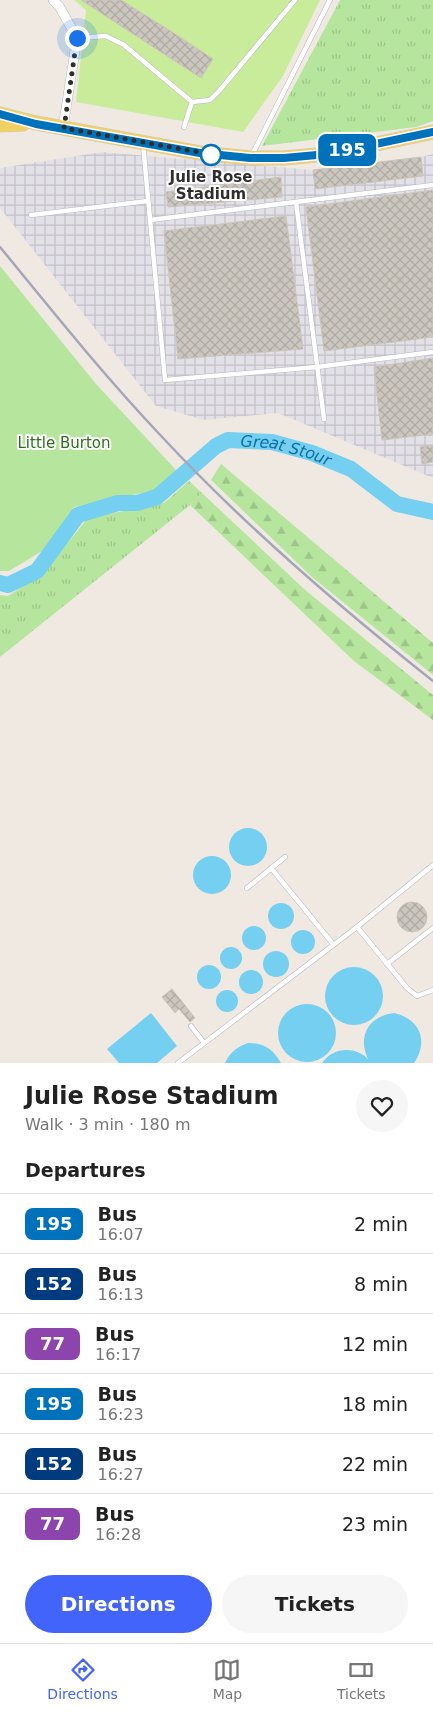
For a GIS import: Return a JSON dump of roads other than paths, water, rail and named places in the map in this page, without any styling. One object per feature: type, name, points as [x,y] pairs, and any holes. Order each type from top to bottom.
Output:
[{"type":"main road","points":[[0,114],[36,124],[230,158],[284,158],[328,154],[433,132]]},
{"type":"main road","points":[[0,125],[36,124]]},
{"type":"street","points":[[53,0],[59,6],[77,38],[64,128]]},
{"type":"lane","points":[[77,38],[106,36],[124,45],[192,102],[210,100],[294,0]]},
{"type":"lane","points":[[250,158],[330,0]]},
{"type":"lane","points":[[184,127],[192,102]]},
{"type":"lane","points":[[143,142],[165,380],[317,367],[433,352]]},
{"type":"lane","points":[[150,220],[433,185]]},
{"type":"lane","points":[[31,215],[148,201]]},
{"type":"lane","points":[[296,202],[324,420]]},
{"type":"lane","points":[[247,888],[285,857]]},
{"type":"lane","points":[[178,1063],[357,927],[433,865]]},
{"type":"lane","points":[[271,868],[333,944]]},
{"type":"lane","points":[[357,927],[387,964],[417,996],[433,990]]},
{"type":"lane","points":[[387,964],[433,928]]},
{"type":"lane","points":[[191,1026],[204,1043]]},
{"type":"water","points":[[248,828],[262,833],[267,847],[262,861],[248,866],[234,861],[229,847],[234,833]]},
{"type":"water","points":[[212,856],[226,861],[231,875],[226,889],[212,894],[198,889],[193,875],[198,861]]},
{"type":"water","points":[[281,903],[290,907],[294,916],[290,925],[281,929],[272,925],[268,916],[272,907]]},
{"type":"water","points":[[254,926],[263,929],[266,938],[263,947],[254,950],[245,947],[242,938],[245,929]]},
{"type":"water","points":[[303,930],[312,933],[315,942],[312,951],[303,954],[294,951],[291,942],[294,933]]},
{"type":"water","points":[[231,947],[239,950],[242,958],[239,966],[231,969],[223,966],[220,958],[223,950]]},
{"type":"water","points":[[276,951],[285,955],[289,964],[285,973],[276,977],[267,973],[263,964],[267,955]]},
{"type":"water","points":[[209,965],[217,969],[221,977],[217,985],[209,989],[201,985],[197,977],[201,969]]},
{"type":"water","points":[[348,967],[360,967],[375,975],[383,990],[383,1002],[375,1017],[360,1025],[348,1025],[333,1017],[325,1002],[325,990],[333,975]]},
{"type":"water","points":[[251,970],[259,974],[263,982],[259,990],[251,994],[243,990],[239,982],[243,974]]},
{"type":"water","points":[[227,990],[235,993],[238,1001],[235,1009],[227,1012],[219,1009],[216,1001],[219,993]]},
{"type":"water","points":[[301,1004],[313,1004],[328,1012],[336,1027],[336,1039],[328,1054],[313,1062],[301,1062],[286,1054],[278,1039],[278,1027],[286,1012]]},
{"type":"water","points":[[151,1013],[177,1046],[157,1063],[119,1063],[107,1049]]},
{"type":"water","points":[[394,1013],[410,1020],[419,1032],[421,1047],[414,1063],[322,1063],[332,1054],[344,1050],[357,1052],[368,1059],[364,1043],[368,1028],[378,1018]]},
{"type":"water","points":[[248,1043],[259,1044],[267,1048],[275,1054],[281,1063],[225,1063],[234,1050]]},
{"type":"waterway","name":"Great Stour","points":[[0,583],[8,585],[37,571],[78,515],[118,503],[137,503],[157,497],[216,446],[228,440],[272,442],[312,453],[351,469],[397,504],[433,512]]},
{"type":"railway","points":[[0,247],[101,369],[195,472],[328,595],[433,681]]},
{"type":"place","name":"Julie Rose Stadium","points":[[211,155]]},
{"type":"park label","name":"Little Burton","points":[[64,443]]}]
